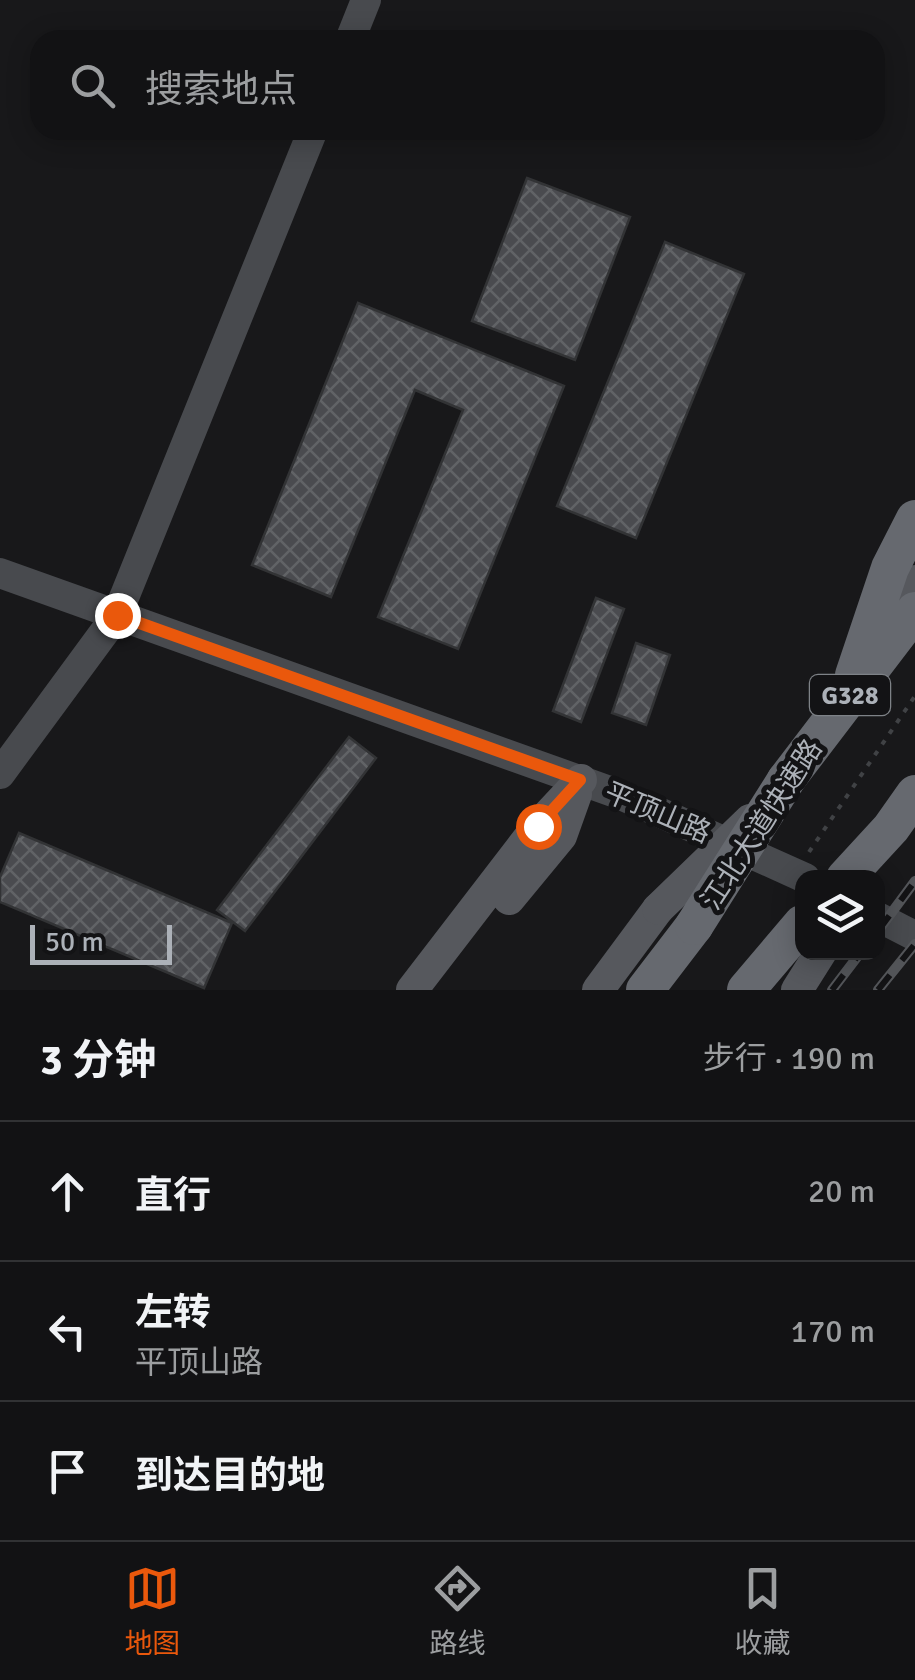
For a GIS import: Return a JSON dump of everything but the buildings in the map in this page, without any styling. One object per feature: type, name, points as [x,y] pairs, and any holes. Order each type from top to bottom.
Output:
[{"type":"highway","points":[[846,700],[890,568],[915,519]]},
{"type":"highway","name":"江北大道快速路","points":[[644,990],[694,926],[779,790],[915,612]]},
{"type":"highway","points":[[852,870],[891,828],[915,794]]},
{"type":"highway","points":[[757,976],[795,932]]},
{"type":"main road","points":[[846,700],[915,581]]},
{"type":"main road","points":[[412,990],[538,826],[580,780]]},
{"type":"main road","points":[[440,990],[561,836],[580,780]]},
{"type":"main road","name":"G328","points":[[598,990],[658,909],[779,790]]},
{"type":"main road","points":[[867,870],[891,828]]},
{"type":"street","points":[[354,30],[366,0]]},
{"type":"street","points":[[0,774],[117,615],[310,140]]},
{"type":"street","name":"平顶山路","points":[[0,574],[580,780],[795,873]]},
{"type":"street","points":[[885,921],[915,936]]},
{"type":"path","points":[[803,870],[915,696]]},
{"type":"railway","points":[[885,922],[915,881]]},
{"type":"railway","points":[[878,990],[915,944]]},
{"type":"railway","points":[[832,990],[855,960]]},
{"type":"route","points":[[117,615],[580,780],[538,826]]}]
